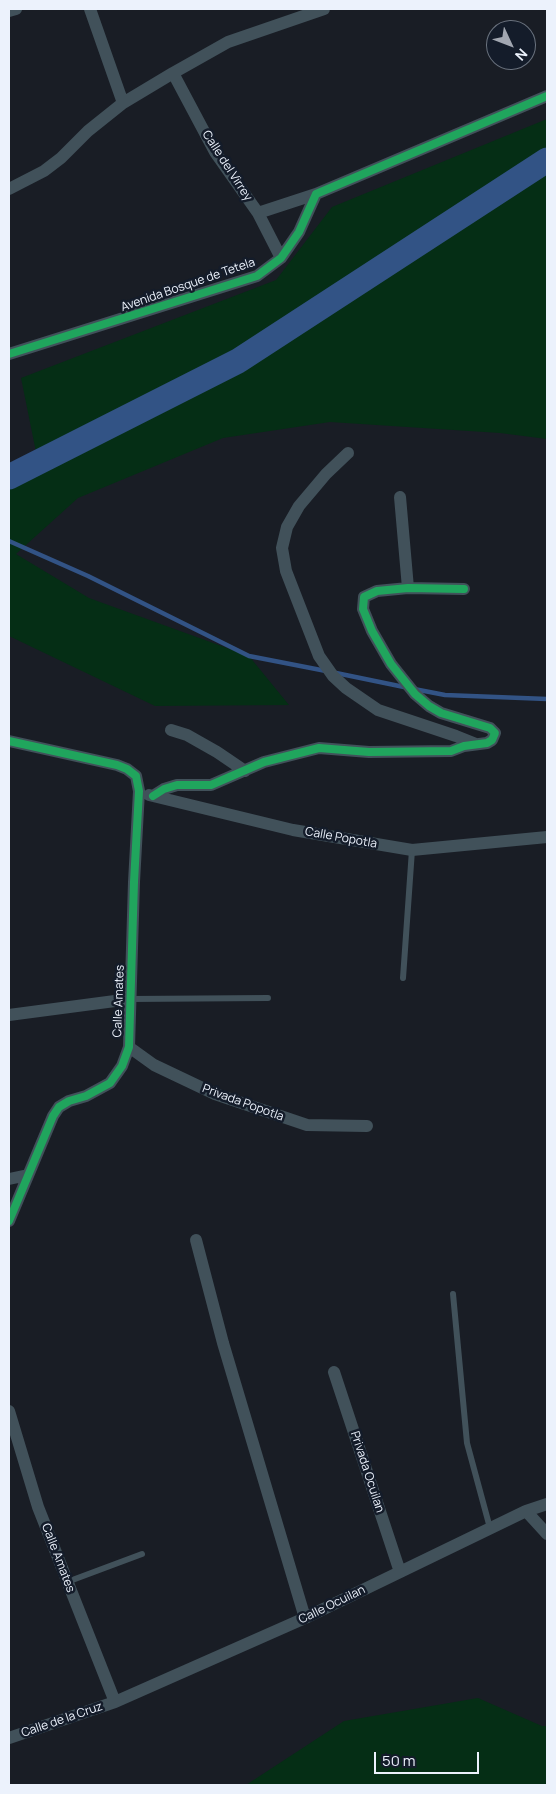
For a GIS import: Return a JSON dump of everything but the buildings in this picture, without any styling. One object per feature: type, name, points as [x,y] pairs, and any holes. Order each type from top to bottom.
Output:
[{"type":"street","points":[[9,11],[16,9]]},
{"type":"street","points":[[90,9],[123,103]]},
{"type":"street","points":[[9,189],[44,171],[61,158],[88,131],[123,103],[173,73],[228,42],[287,14],[324,9]]},
{"type":"street","name":"Calle del Virrey","points":[[173,73],[215,152],[258,213],[281,258]]},
{"type":"street","points":[[258,213],[316,194],[547,96]]},
{"type":"street","name":"Avenida Bosque de Tetela","points":[[12,356],[257,276],[281,258],[299,232],[316,194]]},
{"type":"street","points":[[348,453],[326,474],[299,506],[287,527],[282,548],[286,571],[319,656],[333,676],[346,688],[378,710],[476,744]]},
{"type":"street","points":[[400,497],[408,588]]},
{"type":"street","points":[[153,796],[164,789],[177,785],[211,785],[264,762],[319,748],[369,752],[451,751],[487,743],[492,740],[494,738],[494,731],[481,724],[441,713],[415,694],[391,664],[365,617],[362,605],[364,597],[377,591],[408,588],[464,589]]},
{"type":"street","points":[[171,730],[187,735],[245,771]]},
{"type":"street","name":"Calle Amates","points":[[9,741],[117,765],[127,769],[136,776],[139,791],[129,1047],[122,1066],[110,1083],[86,1096],[69,1101],[60,1107],[53,1116],[9,1221]]},
{"type":"street","name":"Calle Popotla","points":[[139,791],[294,830],[412,850],[547,837]]},
{"type":"street","points":[[9,1014],[130,999]]},
{"type":"street","name":"Privada Popotla","points":[[129,1047],[154,1064],[214,1094],[307,1125],[367,1126]]},
{"type":"street","points":[[9,1179],[28,1175]]},
{"type":"street","points":[[196,1240],[223,1343],[305,1618]]},
{"type":"street","name":"Privada Ocuilan","points":[[334,1372],[400,1572]]},
{"type":"street","name":"Calle Amates","points":[[9,1411],[38,1507],[115,1702]]},
{"type":"street","name":"Calle Ocuilan","points":[[115,1702],[305,1618],[526,1511],[547,1504]]},
{"type":"street","points":[[526,1511],[547,1534]]},
{"type":"street","name":"Calle de la Cruz","points":[[9,1738],[115,1702]]},
{"type":"lane","points":[[403,978],[412,850]]},
{"type":"lane","points":[[130,999],[268,998]]},
{"type":"lane","points":[[453,1294],[468,1443],[490,1528]]},
{"type":"lane","points":[[67,1582],[142,1554]]},
{"type":"green space","points":[[547,119],[547,439],[500,433],[330,422],[223,438],[78,498],[16,554],[89,598],[249,656],[289,705],[155,706],[9,636],[9,472],[36,452],[21,378],[276,280],[332,207]]},
{"type":"green space","points":[[478,1698],[542,1726],[547,1726],[547,1785],[246,1785],[344,1721]]},
{"type":"waterway","points":[[9,477],[238,361],[547,160]]},
{"type":"waterway","points":[[9,541],[88,576],[249,656],[326,671]]},
{"type":"waterway","points":[[336,673],[404,687]]},
{"type":"waterway","points":[[414,689],[445,695],[547,699]]},
{"type":"cycle path","points":[[9,354],[257,276],[281,258],[299,232],[316,194],[547,96]]},
{"type":"cycle path","points":[[153,796],[164,789],[177,785],[211,785],[264,762],[319,748],[369,752],[451,751],[464,746],[487,743],[492,740],[495,733],[490,728],[441,713],[415,694],[391,664],[372,631],[363,609],[364,597],[377,591],[408,588],[464,589]]},
{"type":"cycle path","points":[[9,741],[117,765],[127,769],[136,776],[139,791],[129,1047],[122,1066],[110,1083],[86,1096],[69,1101],[59,1107],[53,1116],[9,1221]]}]
